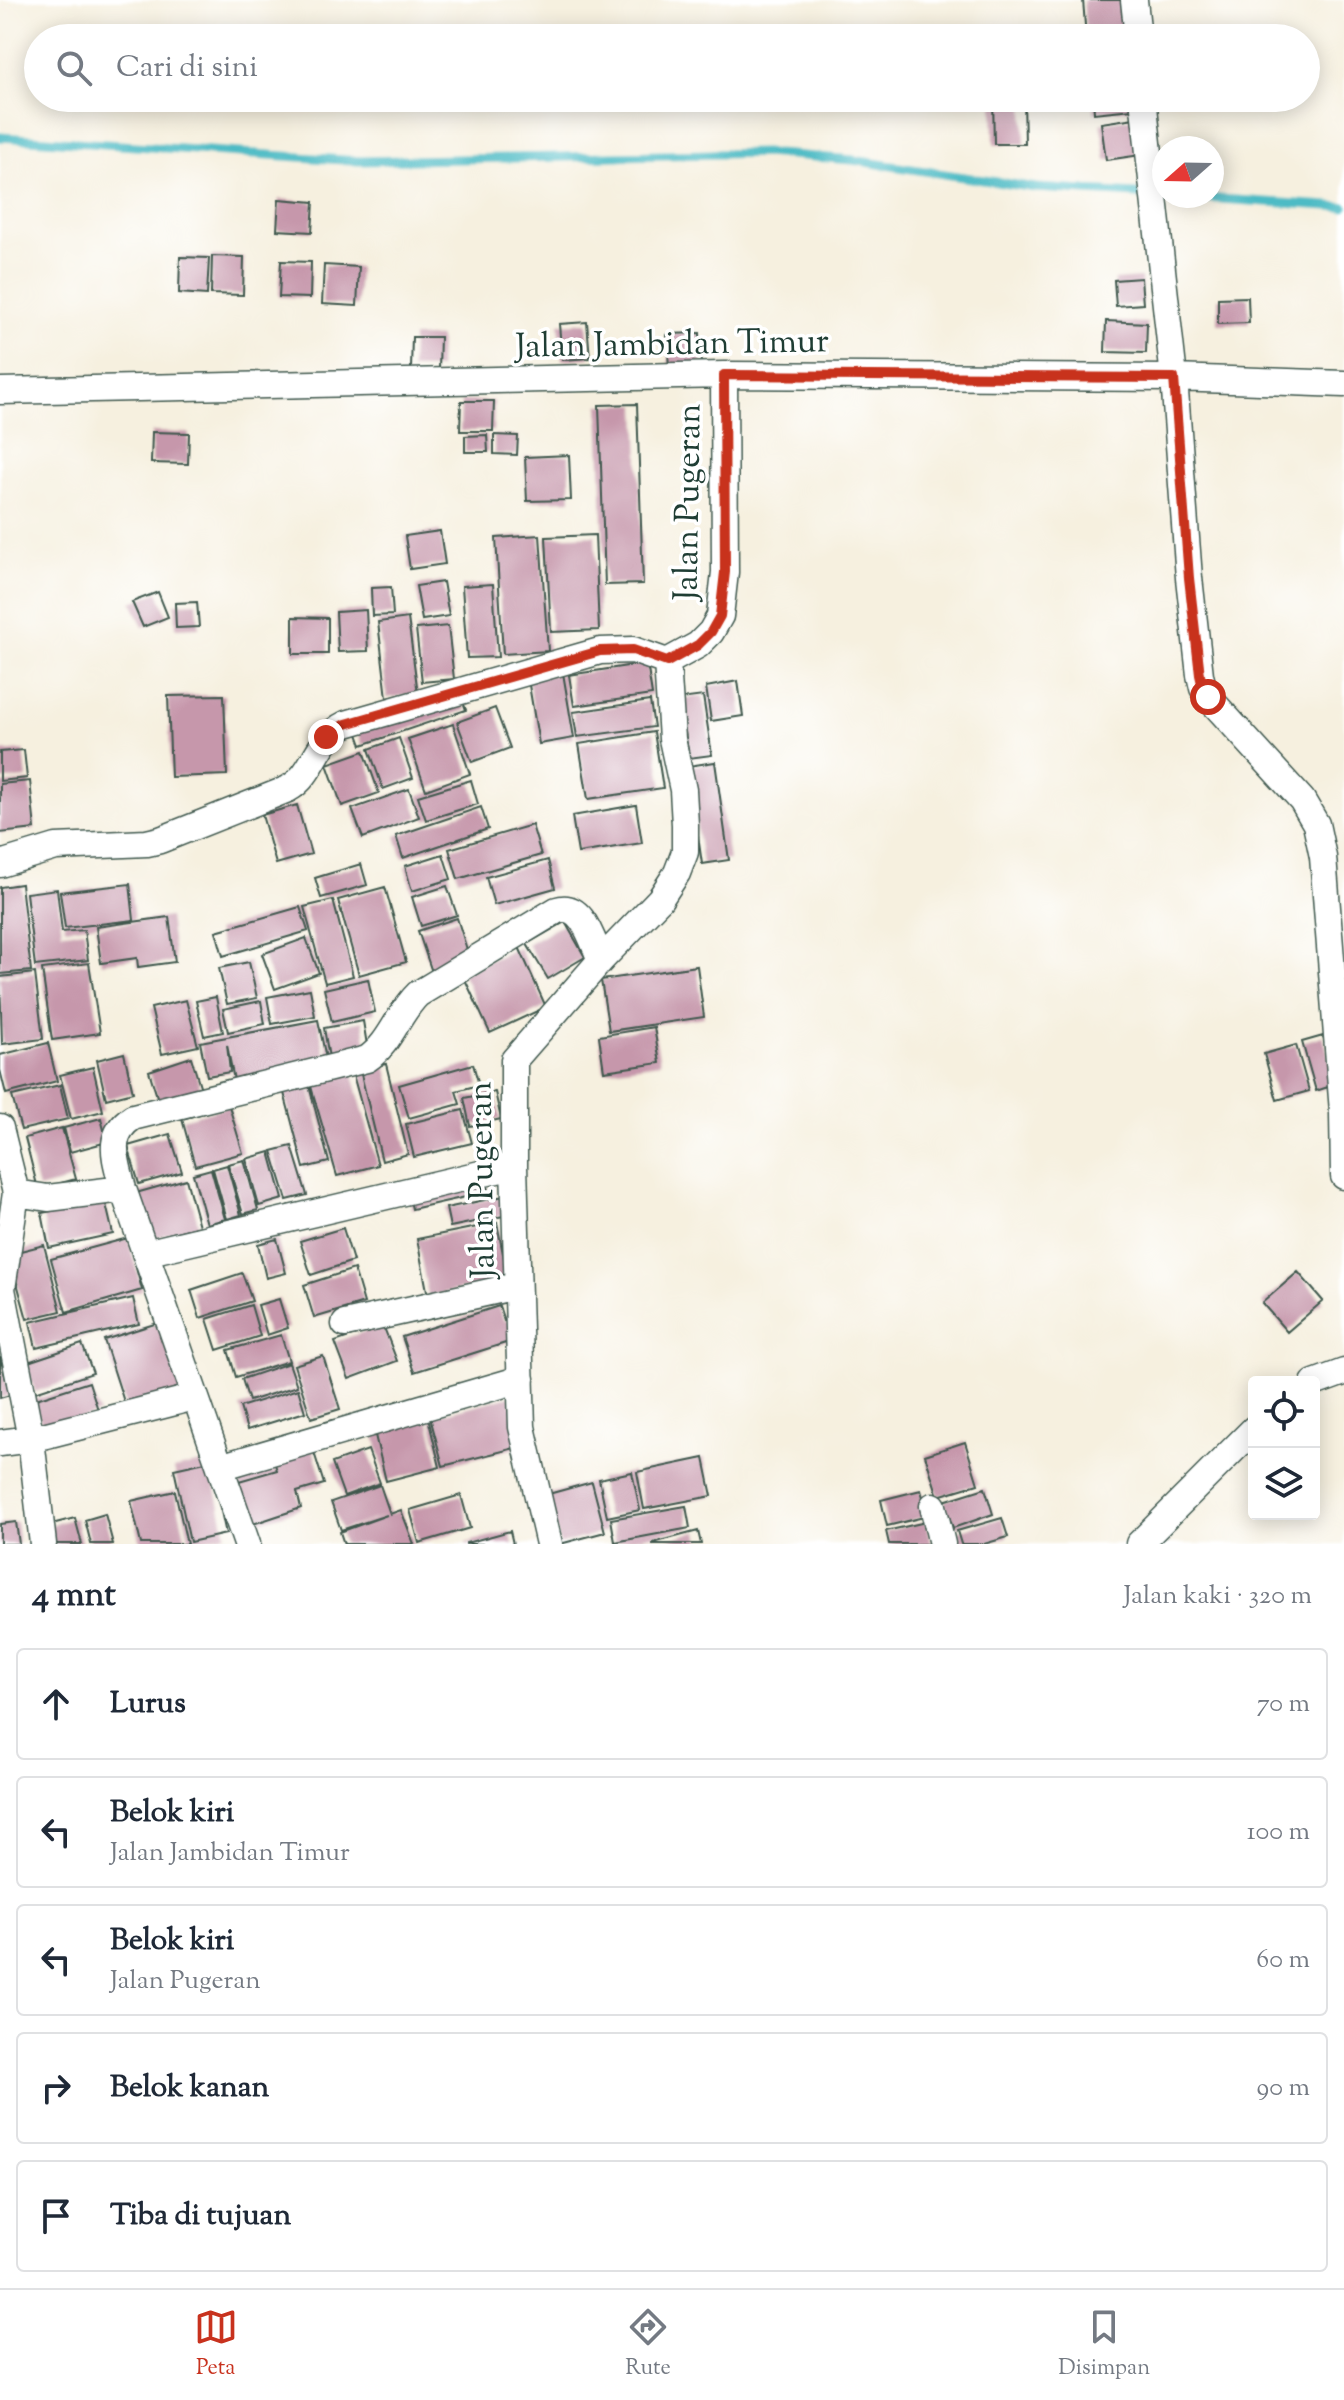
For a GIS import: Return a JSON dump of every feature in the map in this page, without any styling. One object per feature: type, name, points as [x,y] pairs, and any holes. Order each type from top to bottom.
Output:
[{"type":"street","points":[[1134,0],[1137,24]]},
{"type":"street","points":[[1144,112],[1174,378],[1189,578],[1203,688],[1302,800],[1316,824],[1323,857],[1343,1112],[1344,1176]]},
{"type":"street","name":"Jalan Jambidan Timur","points":[[0,391],[724,375],[1174,378],[1344,384]]},
{"type":"street","name":"Jalan Pugeran","points":[[549,1544],[522,1427],[514,1060],[601,960],[660,899],[677,873],[685,852],[683,790],[672,739],[667,662],[698,645],[711,632],[720,616],[725,572],[724,375]]},
{"type":"street","points":[[0,864],[56,847],[160,840],[288,789],[304,777],[326,737],[346,724],[600,651],[633,650],[667,662]]},
{"type":"street","points":[[244,1544],[123,1189],[114,1146],[116,1134],[133,1117],[367,1059],[383,1046],[418,994],[557,910],[567,907],[574,910],[601,960]]},
{"type":"street","points":[[0,1128],[16,1193],[2,1289],[31,1439],[43,1544]]},
{"type":"street","points":[[145,1253],[514,1166]]},
{"type":"street","points":[[16,1193],[48,1198],[123,1189]]},
{"type":"street","points":[[345,1324],[517,1286]]},
{"type":"street","points":[[1320,1381],[1344,1372]]},
{"type":"street","points":[[220,1467],[521,1379]]},
{"type":"street","points":[[0,1443],[31,1439],[195,1397]]},
{"type":"street","points":[[1139,1544],[1248,1435]]},
{"type":"street","points":[[933,1506],[942,1544]]},
{"type":"building","points":[[1083,0],[1125,0],[1126,24],[1085,24]]},
{"type":"building","points":[[993,112],[1024,112],[1025,144],[994,144]]},
{"type":"building","points":[[1135,118],[1141,155],[1106,160],[1101,123]]},
{"type":"building","points":[[279,199],[314,202],[312,232],[277,230]]},
{"type":"building","points":[[212,256],[244,257],[243,295],[211,294]]},
{"type":"building","points":[[180,257],[209,258],[207,295],[179,293]]},
{"type":"building","points":[[281,261],[311,262],[310,298],[279,297]]},
{"type":"building","points":[[324,265],[359,267],[357,306],[322,304]]},
{"type":"building","points":[[1141,278],[1143,304],[1116,306],[1114,280]]},
{"type":"building","points":[[1248,297],[1249,323],[1218,324],[1218,298]]},
{"type":"building","points":[[1106,321],[1147,323],[1146,353],[1105,352]]},
{"type":"building","points":[[587,322],[590,358],[562,360],[559,324]]},
{"type":"building","points":[[700,333],[701,367],[669,368],[667,334]]},
{"type":"building","points":[[412,337],[440,337],[439,369],[411,369]]},
{"type":"building","points":[[461,401],[494,401],[493,431],[460,431]]},
{"type":"building","points":[[637,404],[643,584],[605,585],[599,405]]},
{"type":"building","points":[[152,432],[189,433],[188,464],[151,463]]},
{"type":"building","points":[[487,435],[488,452],[465,452],[465,436]]},
{"type":"building","points":[[494,435],[518,436],[517,455],[494,454]]},
{"type":"building","points":[[569,455],[571,500],[527,501],[525,457]]},
{"type":"building","points":[[440,531],[445,564],[410,569],[405,536]]},
{"type":"building","points":[[540,535],[548,651],[503,654],[496,538]]},
{"type":"building","points":[[595,535],[599,630],[551,632],[546,537]]},
{"type":"building","points":[[443,582],[449,616],[422,620],[416,586]]},
{"type":"building","points":[[493,584],[498,657],[467,658],[462,586]]},
{"type":"building","points":[[391,587],[393,615],[372,616],[371,588]]},
{"type":"building","points":[[158,592],[168,617],[143,627],[132,602]]},
{"type":"building","points":[[197,602],[199,627],[176,628],[175,603]]},
{"type":"building","points":[[366,610],[368,651],[338,652],[336,612]]},
{"type":"building","points":[[293,617],[328,618],[328,654],[293,654]]},
{"type":"building","points":[[408,618],[418,694],[387,698],[378,622]]},
{"type":"building","points":[[448,626],[454,679],[422,682],[416,629]]},
{"type":"building","points":[[647,663],[652,695],[574,706],[569,675]]},
{"type":"building","points":[[563,673],[574,738],[539,744],[528,679]]},
{"type":"building","points":[[738,681],[743,716],[711,721],[706,687]]},
{"type":"building","points":[[224,695],[227,775],[171,777],[168,696]]},
{"type":"building","points":[[461,696],[466,710],[362,745],[357,731]]},
{"type":"building","points":[[703,696],[712,755],[689,758],[680,699]]},
{"type":"building","points":[[650,701],[654,727],[577,737],[573,712]]},
{"type":"building","points":[[495,708],[510,748],[472,762],[457,722]]},
{"type":"building","points":[[453,724],[470,774],[426,790],[408,739]]},
{"type":"building","points":[[654,732],[663,788],[588,799],[579,744]]},
{"type":"building","points":[[399,738],[413,778],[383,789],[369,749]]},
{"type":"building","points":[[24,750],[27,778],[0,781],[0,752]]},
{"type":"building","points":[[364,751],[379,793],[342,806],[327,764]]},
{"type":"building","points":[[715,762],[729,860],[702,864],[688,766]]},
{"type":"building","points":[[471,780],[478,804],[426,820],[418,796]]},
{"type":"building","points":[[30,781],[35,829],[0,833],[0,784]]},
{"type":"building","points":[[409,789],[419,817],[363,838],[352,809]]},
{"type":"building","points":[[297,805],[311,854],[276,864],[262,815]]},
{"type":"building","points":[[636,805],[642,843],[578,853],[572,816]]},
{"type":"building","points":[[481,807],[488,829],[403,858],[396,836]]},
{"type":"building","points":[[532,825],[541,855],[458,879],[449,849]]},
{"type":"building","points":[[443,854],[451,879],[412,891],[405,866]]},
{"type":"building","points":[[548,860],[555,888],[494,905],[486,877]]},
{"type":"building","points":[[361,864],[367,885],[321,898],[315,878]]},
{"type":"building","points":[[21,884],[31,971],[0,974],[0,887]]},
{"type":"building","points":[[130,884],[134,920],[65,928],[60,892]]},
{"type":"building","points":[[447,886],[457,915],[421,926],[412,897]]},
{"type":"building","points":[[385,887],[406,962],[359,975],[338,900]]},
{"type":"building","points":[[57,889],[62,932],[84,930],[88,960],[35,966],[26,893]]},
{"type":"building","points":[[333,900],[353,976],[325,983],[304,907]]},
{"type":"building","points":[[300,907],[308,931],[223,956],[216,931]]},
{"type":"building","points":[[169,917],[175,962],[138,967],[137,958],[101,963],[96,927]]},
{"type":"building","points":[[457,918],[470,959],[432,972],[418,931]]},
{"type":"building","points":[[565,922],[585,957],[548,979],[527,944]]},
{"type":"building","points":[[306,938],[319,973],[275,989],[262,954]]},
{"type":"building","points":[[519,947],[546,1007],[490,1033],[462,973]]},
{"type":"building","points":[[249,962],[257,998],[227,1004],[219,968]]},
{"type":"building","points":[[89,963],[100,1033],[52,1040],[42,969]]},
{"type":"building","points":[[697,966],[704,1017],[609,1031],[601,980]]},
{"type":"building","points":[[35,973],[43,1039],[2,1044],[0,977]]},
{"type":"building","points":[[368,979],[375,1012],[332,1022],[324,989]]},
{"type":"building","points":[[310,989],[315,1016],[272,1024],[267,997]]},
{"type":"building","points":[[216,997],[223,1032],[204,1036],[196,1001]]},
{"type":"building","points":[[186,1000],[198,1046],[162,1054],[151,1008]]},
{"type":"building","points":[[261,1001],[265,1024],[228,1032],[223,1009]]},
{"type":"building","points":[[318,1020],[327,1063],[234,1080],[227,1045],[230,1072],[207,1076],[200,1042]]},
{"type":"building","points":[[363,1021],[368,1051],[329,1058],[324,1028]]},
{"type":"building","points":[[654,1027],[660,1063],[604,1071],[599,1036]]},
{"type":"building","points":[[1323,1036],[1337,1084],[1316,1091],[1302,1042]]},
{"type":"building","points":[[48,1043],[57,1081],[6,1094],[0,1055]]},
{"type":"building","points":[[1296,1045],[1309,1091],[1277,1100],[1264,1054]]},
{"type":"building","points":[[124,1053],[133,1092],[106,1099],[97,1060]]},
{"type":"building","points":[[191,1057],[201,1089],[159,1103],[149,1071]]},
{"type":"building","points":[[386,1064],[408,1154],[382,1161],[360,1070]]},
{"type":"building","points":[[473,1064],[479,1085],[456,1091],[460,1104],[409,1118],[399,1085]]},
{"type":"building","points":[[93,1067],[103,1111],[71,1119],[60,1075]]},
{"type":"building","points":[[352,1071],[378,1165],[337,1176],[310,1083]]},
{"type":"building","points":[[308,1082],[329,1162],[304,1168],[283,1089]]},
{"type":"building","points":[[60,1085],[68,1119],[21,1130],[12,1096]]},
{"type":"building","points":[[495,1092],[501,1119],[470,1126],[464,1098]]},
{"type":"building","points":[[229,1106],[243,1153],[195,1166],[182,1119]]},
{"type":"building","points":[[463,1110],[472,1143],[414,1157],[406,1124]]},
{"type":"building","points":[[101,1118],[107,1142],[70,1152],[64,1128]]},
{"type":"building","points":[[62,1128],[76,1179],[38,1189],[25,1138]]},
{"type":"building","points":[[170,1134],[182,1172],[139,1184],[128,1146]]},
{"type":"building","points":[[292,1146],[307,1195],[287,1200],[272,1151]]},
{"type":"building","points":[[270,1152],[283,1199],[259,1206],[246,1159]]},
{"type":"building","points":[[244,1160],[258,1210],[243,1214],[228,1164]]},
{"type":"building","points":[[227,1165],[241,1215],[227,1219],[213,1169]]},
{"type":"building","points":[[211,1169],[225,1219],[207,1224],[193,1174]]},
{"type":"building","points":[[186,1179],[199,1226],[149,1239],[136,1193]]},
{"type":"building","points":[[486,1179],[488,1192],[412,1209],[409,1195]]},
{"type":"building","points":[[509,1195],[513,1214],[450,1227],[446,1208]]},
{"type":"building","points":[[105,1200],[113,1234],[49,1248],[42,1213]]},
{"type":"building","points":[[497,1223],[508,1280],[428,1296],[417,1239]]},
{"type":"building","points":[[343,1228],[353,1261],[311,1275],[300,1241]]},
{"type":"building","points":[[128,1238],[142,1290],[66,1312],[51,1259]]},
{"type":"building","points":[[277,1239],[286,1273],[266,1278],[258,1244]]},
{"type":"building","points":[[44,1245],[61,1311],[27,1319],[9,1254]]},
{"type":"building","points":[[354,1269],[364,1303],[314,1318],[304,1285]]},
{"type":"building","points":[[1298,1272],[1323,1301],[1287,1332],[1262,1303]]},
{"type":"building","points":[[242,1273],[252,1301],[200,1318],[191,1290]]},
{"type":"building","points":[[133,1298],[139,1324],[36,1348],[30,1322]]},
{"type":"building","points":[[279,1299],[288,1328],[267,1335],[258,1305]]},
{"type":"building","points":[[251,1305],[260,1336],[217,1350],[207,1319]]},
{"type":"building","points":[[499,1306],[515,1340],[414,1372],[402,1337]]},
{"type":"building","points":[[164,1321],[187,1392],[127,1411],[104,1340]]},
{"type":"building","points":[[383,1325],[397,1361],[349,1379],[335,1342]]},
{"type":"building","points":[[281,1335],[289,1361],[236,1377],[228,1350]]},
{"type":"building","points":[[82,1344],[93,1373],[35,1392],[25,1363]]},
{"type":"building","points":[[323,1356],[340,1409],[311,1418],[294,1365]]},
{"type":"building","points":[[0,1357],[10,1395],[0,1398]]},
{"type":"building","points":[[289,1363],[297,1386],[249,1401],[242,1379]]},
{"type":"building","points":[[89,1382],[99,1413],[44,1431],[33,1400]]},
{"type":"building","points":[[298,1389],[305,1412],[247,1430],[240,1407]]},
{"type":"building","points":[[510,1396],[523,1446],[443,1466],[430,1417]]},
{"type":"building","points":[[428,1418],[440,1467],[386,1481],[374,1431]]},
{"type":"building","points":[[965,1442],[978,1484],[938,1496],[925,1455]]},
{"type":"building","points":[[312,1446],[324,1484],[297,1492],[301,1508],[253,1524],[239,1481],[277,1470],[273,1459]]},
{"type":"building","points":[[368,1450],[380,1483],[344,1496],[332,1463]]},
{"type":"building","points":[[704,1458],[712,1496],[644,1509],[637,1472]]},
{"type":"building","points":[[210,1461],[226,1534],[190,1542],[174,1469]]},
{"type":"building","points":[[632,1472],[640,1510],[607,1517],[599,1479]]},
{"type":"building","points":[[592,1482],[605,1532],[560,1544],[545,1495]]},
{"type":"building","points":[[380,1485],[390,1514],[401,1510],[414,1544],[344,1544],[340,1532],[387,1515],[341,1530],[331,1502]]},
{"type":"building","points":[[985,1488],[993,1514],[953,1528],[944,1501]]},
{"type":"building","points":[[921,1490],[928,1516],[887,1526],[881,1500]]},
{"type":"building","points":[[175,1491],[187,1544],[141,1544],[131,1501]]},
{"type":"building","points":[[461,1495],[470,1528],[419,1543],[410,1510]]},
{"type":"building","points":[[686,1506],[690,1528],[615,1542],[611,1519]]},
{"type":"building","points":[[105,1514],[113,1544],[91,1544],[85,1520]]},
{"type":"building","points":[[75,1518],[82,1544],[53,1544],[48,1525]]},
{"type":"building","points":[[1002,1518],[1008,1537],[984,1544],[961,1544],[957,1531]]},
{"type":"building","points":[[16,1522],[19,1544],[0,1544],[0,1524]]},
{"type":"building","points":[[926,1522],[931,1544],[889,1544],[886,1531]]},
{"type":"building","points":[[510,1531],[513,1544],[466,1544],[466,1543]]},
{"type":"building","points":[[698,1531],[701,1544],[653,1544],[653,1543]]},
{"type":"waterway","points":[[0,137],[359,161],[765,153],[853,160],[1036,188],[1152,195]]},
{"type":"waterway","points":[[1224,199],[1344,207]]},
{"type":"route","points":[[326,737],[346,724],[600,651],[633,650],[667,662],[698,645],[711,632],[720,616],[725,572],[724,375],[1174,378],[1189,578],[1200,675],[1208,697]]}]
